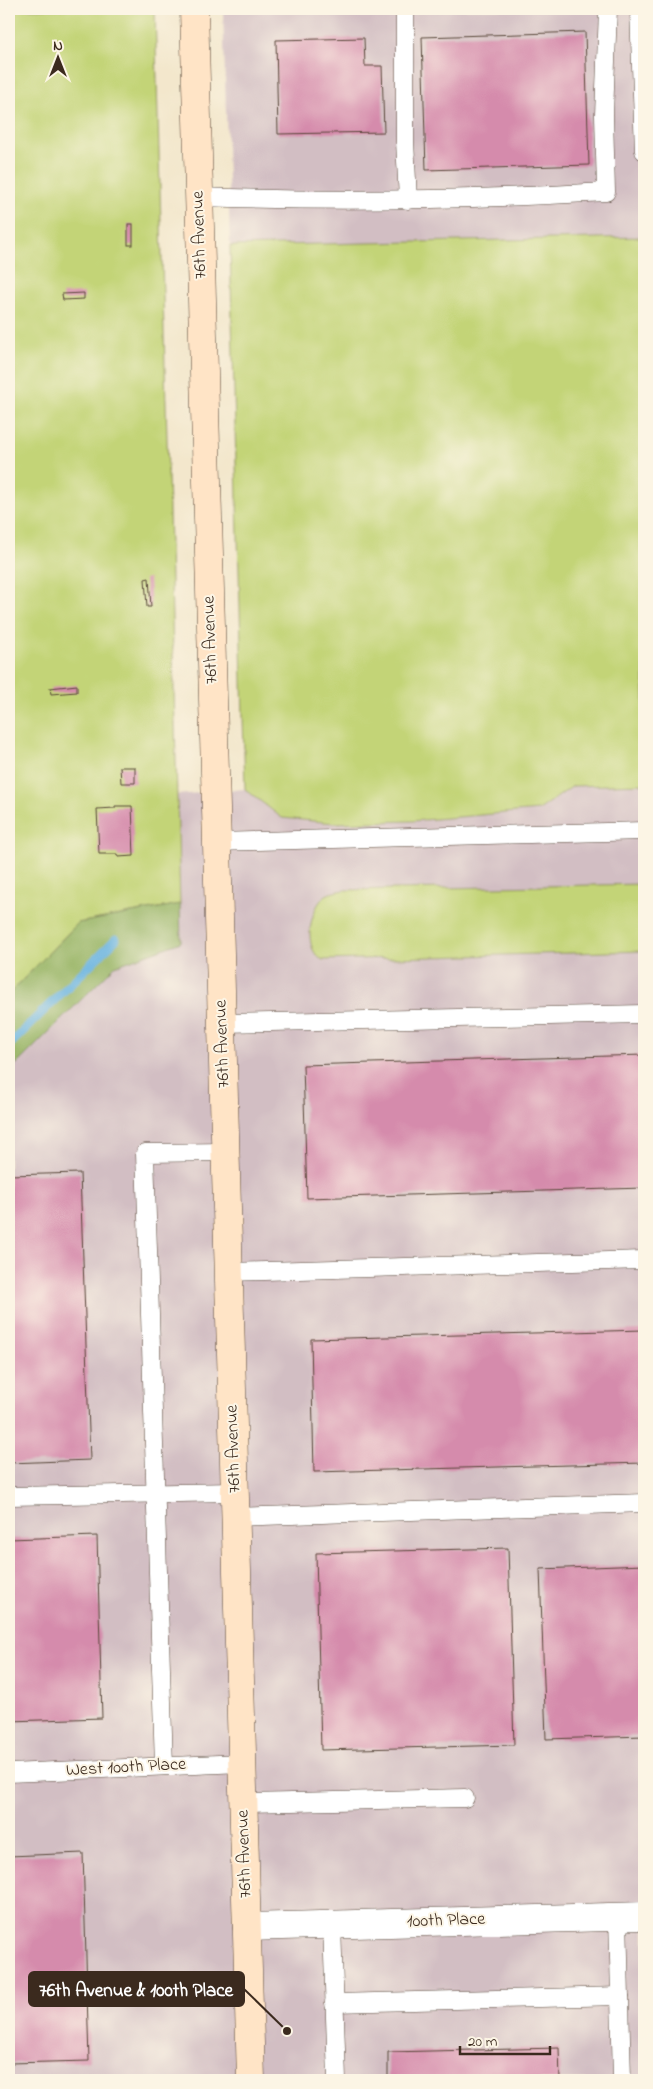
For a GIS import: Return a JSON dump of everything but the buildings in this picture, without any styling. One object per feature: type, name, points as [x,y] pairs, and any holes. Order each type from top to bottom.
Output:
[{"type":"street","name":"76th Avenue","points":[[194,9],[251,2080]]},
{"type":"street","name":"100th Place","points":[[247,1927],[631,1916]]},
{"type":"lane","points":[[405,9],[405,141],[408,200]]},
{"type":"lane","points":[[199,197],[263,200],[408,200],[606,192],[604,115],[608,9]]},
{"type":"lane","points":[[639,9],[644,151]]},
{"type":"lane","points":[[217,842],[644,831]]},
{"type":"lane","points":[[222,1024],[644,1014]]},
{"type":"lane","points":[[164,1766],[145,1152],[226,1152]]},
{"type":"lane","points":[[229,1272],[644,1260]]},
{"type":"lane","points":[[9,1496],[156,1493],[235,1504],[644,1503]]},
{"type":"lane","name":"West 100th Place","points":[[9,1773],[242,1763]]},
{"type":"lane","points":[[244,1803],[464,1798]]},
{"type":"lane","points":[[622,2080],[620,1996],[631,1916]]},
{"type":"lane","points":[[332,1924],[338,2080]]},
{"type":"lane","points":[[334,2003],[620,1996]]},
{"type":"shaded area","points":[[223,9],[644,9],[644,237],[230,246]]},
{"type":"shaded area","points":[[644,784],[644,2080],[9,2080],[9,1072],[115,966],[181,942],[177,795],[245,789],[282,818],[334,823],[412,821],[539,810],[573,786]]},
{"type":"green space","points":[[9,9],[155,9],[180,904],[78,923],[9,994]]},
{"type":"green space","points":[[644,237],[644,784],[573,786],[539,810],[412,821],[334,823],[282,818],[245,789],[230,246]]},
{"type":"green space","points":[[644,884],[644,951],[323,960],[316,955],[310,939],[312,919],[320,901],[326,895],[345,890]]},
{"type":"green space","points":[[180,904],[181,942],[115,966],[9,1072],[9,994],[78,923]]},
{"type":"waterway","points":[[9,1045],[116,939]]},
{"type":"place","name":"76th Avenue & 100th Place","points":[[287,2031]]}]
